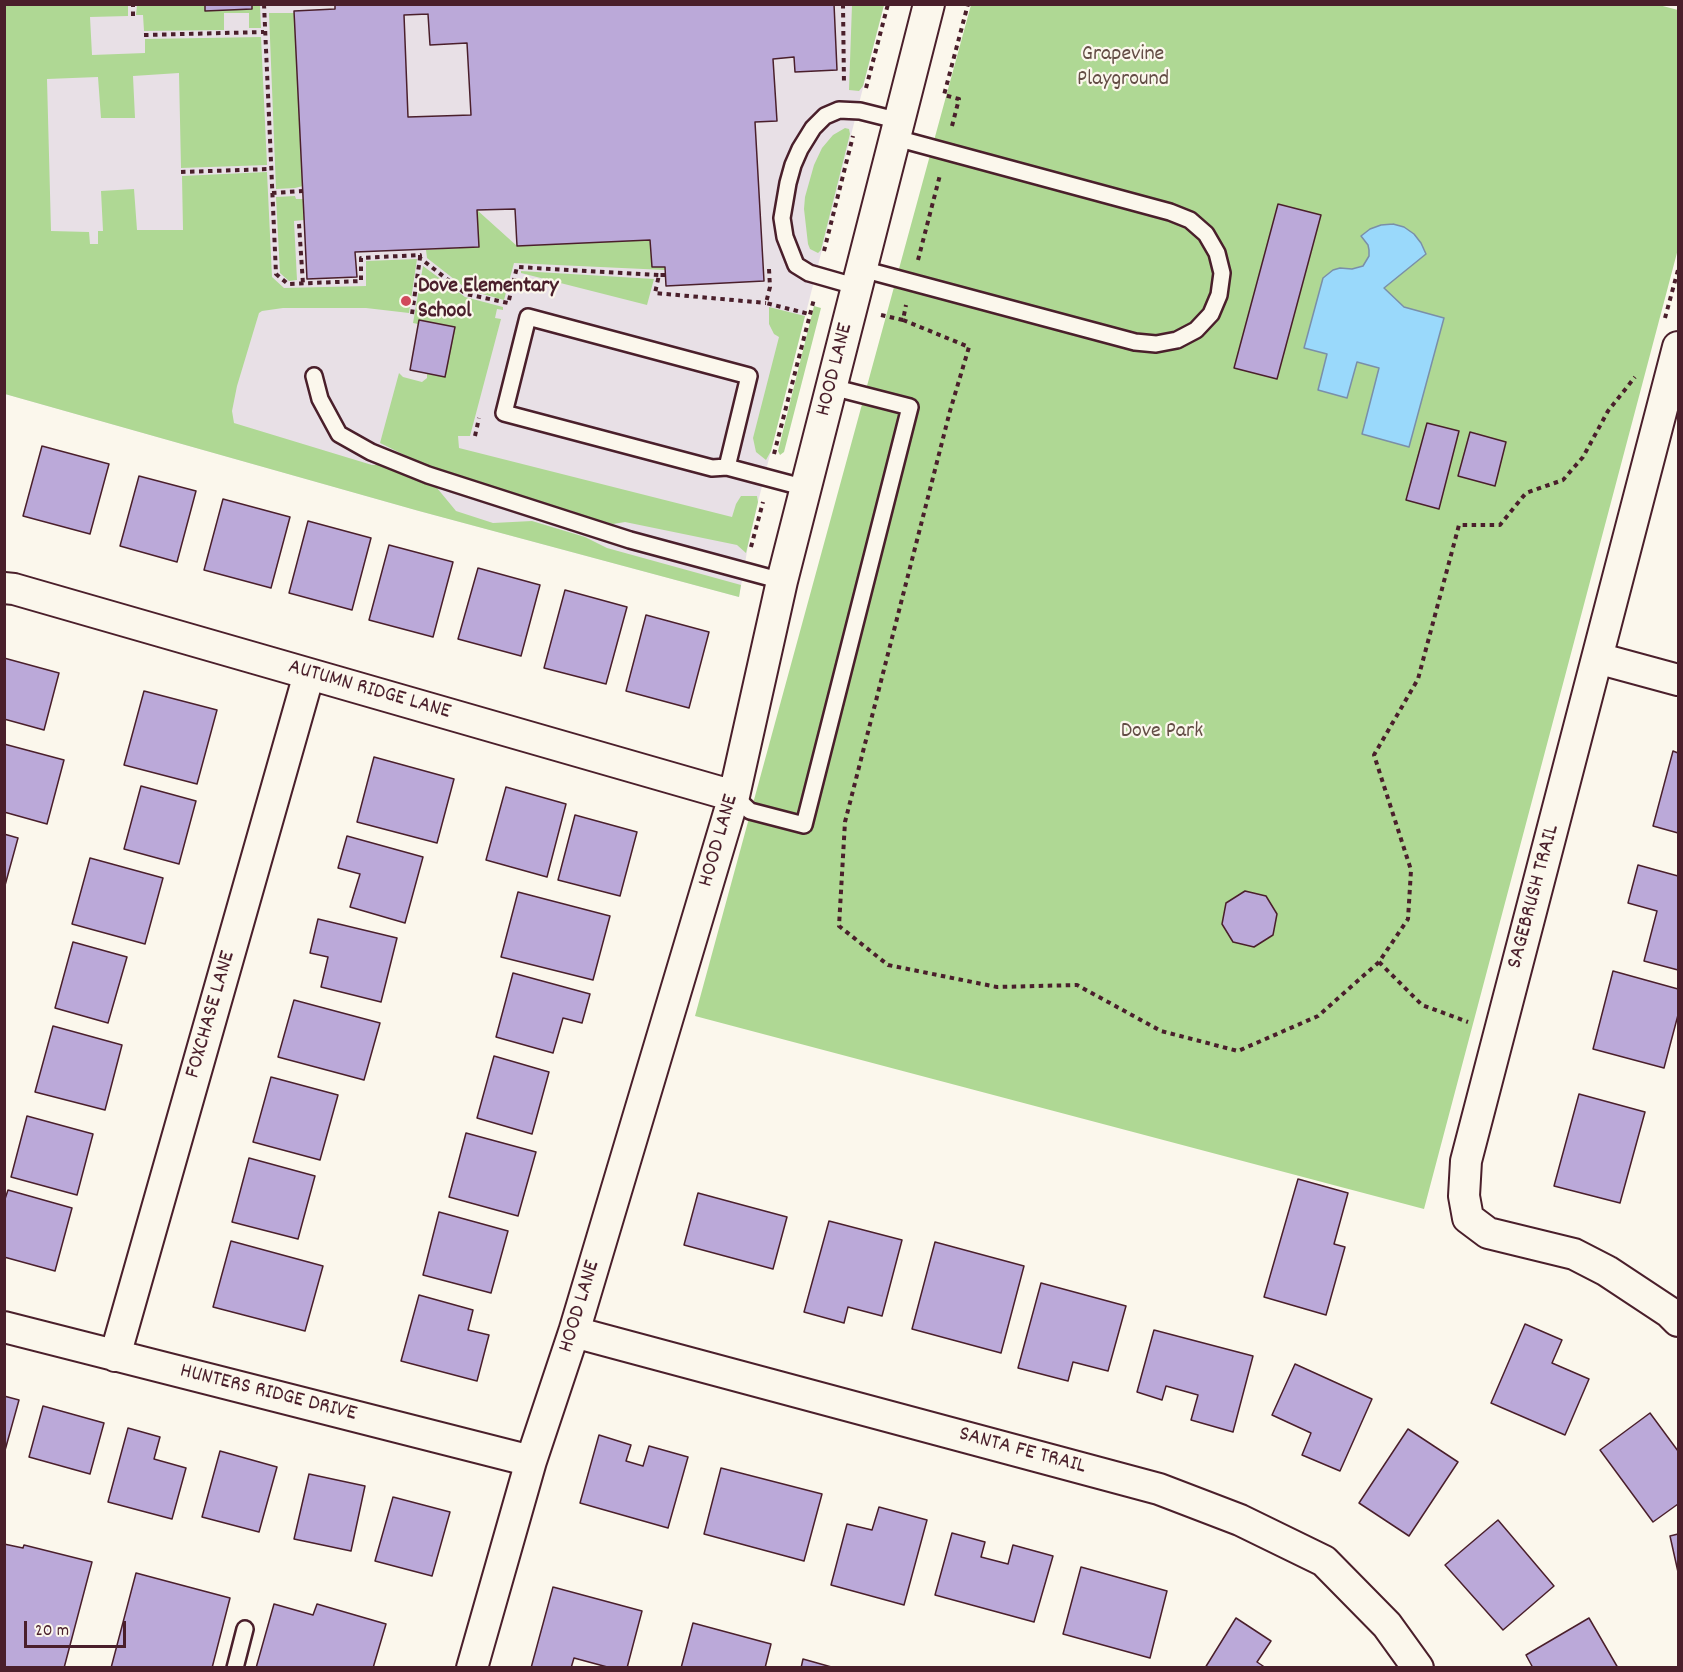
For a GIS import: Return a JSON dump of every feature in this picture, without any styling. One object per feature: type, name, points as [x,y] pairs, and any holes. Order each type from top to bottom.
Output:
[{"type":"street","name":"HOOD LANE","points":[[472,1668],[531,1461],[574,1332],[734,796],[782,581],[929,4]]},
{"type":"street","name":"SAGEBRUSH TRAIL","points":[[1671,337],[1596,658],[1466,1161],[1464,1196],[1468,1218],[1488,1233],[1574,1254],[1607,1271],[1669,1312],[1678,1321]]},
{"type":"street","name":"AUTUMN RIDGE LANE","points":[[4,588],[734,796]]},
{"type":"street","points":[[1596,658],[1678,680]]},
{"type":"street","name":"FOXCHASE LANE","points":[[115,1356],[309,674]]},
{"type":"street","name":"HUNTERS RIDGE DRIVE","points":[[4,1327],[531,1461]]},
{"type":"street","name":"SANTA FE TRAIL","points":[[574,1332],[1159,1489],[1240,1520],[1324,1561],[1387,1625],[1418,1668]]},
{"type":"lane","points":[[839,110],[860,111],[898,130],[946,152],[1170,212],[1190,220],[1206,234],[1217,253],[1222,273],[1220,295],[1211,314],[1196,330],[1177,340],[1156,344],[1135,342],[912,282],[857,288],[809,273],[796,265],[784,237],[782,218],[793,165],[813,129],[825,116],[839,110]]},
{"type":"lane","points":[[727,467],[749,376],[528,317],[504,413],[712,468],[727,467],[806,488]]},
{"type":"lane","points":[[315,376],[320,399],[339,434],[371,452],[428,475],[630,540],[782,581]]},
{"type":"lane","points":[[734,796],[750,811],[804,825],[910,407],[832,387]]},
{"type":"lane","points":[[235,1668],[245,1629]]},
{"type":"path","points":[[133,4],[133,16]]},
{"type":"path","points":[[264,4],[276,274],[288,284],[362,281],[361,258],[420,255],[420,258],[466,294],[508,304]]},
{"type":"path","points":[[903,320],[959,99],[944,95],[968,4]]},
{"type":"path","points":[[144,35],[264,32]]},
{"type":"path","points":[[181,172],[270,169]]},
{"type":"path","points":[[272,193],[303,192]]},
{"type":"path","points":[[299,224],[303,284]]},
{"type":"path","points":[[412,314],[420,258]]},
{"type":"path","points":[[1671,337],[1678,270]]},
{"type":"path","points":[[665,275],[659,275],[655,293],[766,303]]},
{"type":"path","points":[[814,299],[857,288],[903,320],[969,347],[947,422],[845,822],[839,926],[888,965],[997,987],[1077,985],[1161,1031],[1238,1051],[1318,1016],[1378,962],[1408,919],[1411,870],[1374,755],[1418,679],[1459,525],[1500,525],[1526,493],[1563,480],[1583,457],[1608,411],[1636,375]]},
{"type":"path","points":[[1378,962],[1422,1005],[1499,1034]]},
{"type":"shaded area","name":"Dove Elementary School","points":[[4,5],[884,5],[758,502],[739,597],[419,511],[5,394]]},
{"type":"green space","name":"Dove Park","points":[[1655,4],[1678,10],[1678,249],[1424,1209],[695,1016],[971,5]]},
{"type":"green space","points":[[4,5],[128,5],[128,16],[90,17],[92,55],[145,53],[145,39],[261,37],[267,165],[181,168],[179,73],[133,76],[135,118],[101,118],[98,77],[47,79],[51,231],[89,232],[90,244],[98,244],[98,231],[103,231],[101,191],[134,189],[137,230],[183,230],[182,176],[267,172],[272,277],[284,288],[366,286],[366,261],[417,259],[409,313],[366,308],[283,308],[259,313],[237,386],[232,411],[234,423],[372,465],[382,465],[418,478],[437,488],[456,511],[493,523],[532,521],[585,537],[607,548],[741,585],[739,597],[419,511],[5,394]]},
{"type":"green space","points":[[137,5],[205,5],[205,11],[252,9],[252,5],[260,5],[261,28],[249,28],[249,13],[224,13],[224,30],[144,31],[143,15],[136,15]]},
{"type":"green space","points":[[852,5],[884,5],[863,86],[859,91],[849,90]]},
{"type":"green space","points":[[269,13],[294,13],[303,186],[295,188],[276,189]]},
{"type":"green space","points":[[845,128],[849,129],[850,134],[821,250],[818,253],[810,249],[808,244],[805,197],[814,165],[822,148],[833,135]]},
{"type":"green space","points":[[295,196],[296,199],[304,199],[304,220],[294,221],[297,280],[289,281],[280,273],[276,197]]},
{"type":"green space","points":[[477,210],[517,246],[650,240],[652,267],[665,267],[665,270],[514,263],[504,300],[468,290],[427,258],[426,250],[478,247]]},
{"type":"green space","points":[[423,266],[465,297],[503,307],[503,310],[497,309],[495,318],[501,319],[470,436],[458,436],[459,448],[732,517],[741,496],[757,496],[758,502],[746,553],[737,545],[625,522],[613,524],[585,517],[570,510],[555,509],[491,488],[481,482],[433,469],[380,443],[399,373],[403,377],[422,382],[427,378],[427,374],[445,377],[455,327],[419,320],[418,324],[413,323]]},
{"type":"green space","points":[[521,271],[654,279],[647,305],[521,273]]},
{"type":"green space","points":[[814,306],[821,308],[784,452],[780,455],[778,451]]},
{"type":"green space","points":[[769,307],[805,316],[771,451],[766,460],[756,452],[753,438],[779,337],[774,334],[769,324]]},
{"type":"water","points":[[1393,224],[1404,227],[1414,234],[1426,254],[1384,288],[1404,307],[1444,318],[1409,447],[1362,434],[1379,368],[1357,362],[1347,398],[1318,390],[1327,354],[1304,348],[1323,278],[1333,270],[1363,266],[1369,256],[1369,250],[1361,236],[1370,229]]},
{"type":"building","points":[[205,4],[252,4],[252,9],[205,11]]},
{"type":"building","points":[[335,4],[834,4],[837,70],[795,72],[794,57],[773,59],[777,121],[755,122],[764,281],[666,286],[665,267],[652,267],[650,240],[517,246],[515,209],[477,210],[479,247],[355,252],[357,277],[307,279],[294,11],[335,9]],"holes":[[[428,14],[430,45],[467,43],[471,115],[408,117],[404,15]]]},
{"type":"building","points":[[1278,204],[1321,215],[1277,379],[1234,368]]},
{"type":"building","points":[[419,320],[455,327],[445,377],[410,370]]},
{"type":"building","points":[[1427,423],[1459,431],[1439,509],[1406,500]]},
{"type":"building","points":[[1470,432],[1506,442],[1495,486],[1458,476]]},
{"type":"building","points":[[42,446],[109,464],[90,534],[23,516]]},
{"type":"building","points":[[139,476],[196,491],[177,562],[120,546]]},
{"type":"building","points":[[223,499],[290,517],[271,588],[204,570]]},
{"type":"building","points":[[308,521],[371,538],[352,610],[289,593]]},
{"type":"building","points":[[389,545],[453,562],[433,637],[369,620]]},
{"type":"building","points":[[478,568],[540,585],[521,656],[458,639]]},
{"type":"building","points":[[565,590],[627,607],[606,684],[544,668]]},
{"type":"building","points":[[646,615],[709,632],[689,708],[626,691]]},
{"type":"building","points":[[4,658],[59,673],[44,730],[4,719]]},
{"type":"building","points":[[144,691],[217,710],[197,784],[124,765]]},
{"type":"building","points":[[4,744],[64,760],[47,824],[4,812]]},
{"type":"building","points":[[1673,751],[1678,753],[1678,833],[1653,826]]},
{"type":"building","points":[[374,757],[454,779],[437,843],[357,822]]},
{"type":"building","points":[[141,786],[196,801],[179,864],[124,849]]},
{"type":"building","points":[[506,787],[566,804],[547,877],[486,860]]},
{"type":"building","points":[[575,815],[637,832],[620,896],[558,880]]},
{"type":"building","points":[[4,834],[18,838],[4,889]]},
{"type":"building","points":[[347,836],[423,857],[405,923],[350,907],[360,874],[338,868]]},
{"type":"building","points":[[90,858],[163,878],[145,944],[72,924]]},
{"type":"building","points":[[1638,865],[1678,876],[1678,970],[1644,961],[1657,911],[1628,903]]},
{"type":"building","points":[[1245,891],[1266,896],[1277,914],[1273,935],[1254,947],[1233,942],[1222,924],[1226,903]]},
{"type":"building","points":[[518,892],[610,916],[593,980],[501,957]]},
{"type":"building","points":[[318,919],[397,938],[381,1002],[321,987],[328,957],[310,953]]},
{"type":"building","points":[[73,942],[127,957],[108,1023],[55,1008]]},
{"type":"building","points":[[1613,971],[1678,989],[1678,1015],[1664,1068],[1593,1049]]},
{"type":"building","points":[[513,973],[590,994],[582,1023],[563,1018],[553,1053],[496,1037]]},
{"type":"building","points":[[294,1000],[380,1023],[364,1080],[278,1057]]},
{"type":"building","points":[[53,1026],[122,1045],[105,1110],[35,1092]]},
{"type":"building","points":[[494,1056],[549,1072],[532,1134],[477,1118]]},
{"type":"building","points":[[271,1077],[338,1095],[320,1160],[253,1142]]},
{"type":"building","points":[[1579,1094],[1645,1112],[1620,1203],[1554,1186]]},
{"type":"building","points":[[27,1116],[93,1134],[77,1195],[11,1177]]},
{"type":"building","points":[[466,1133],[536,1152],[518,1216],[449,1197]]},
{"type":"building","points":[[249,1158],[315,1176],[298,1239],[232,1222]]},
{"type":"building","points":[[1298,1179],[1348,1193],[1334,1244],[1345,1247],[1326,1315],[1264,1297]]},
{"type":"building","points":[[8,1190],[72,1208],[55,1271],[4,1257],[4,1202]]},
{"type":"building","points":[[698,1193],[787,1217],[773,1269],[684,1245]]},
{"type":"building","points":[[439,1212],[508,1231],[491,1293],[423,1275]]},
{"type":"building","points":[[829,1221],[902,1240],[882,1316],[848,1307],[844,1323],[804,1312]]},
{"type":"building","points":[[231,1241],[323,1266],[305,1331],[213,1307]]},
{"type":"building","points":[[935,1242],[1024,1266],[1001,1353],[912,1329]]},
{"type":"building","points":[[1041,1283],[1126,1306],[1108,1371],[1073,1362],[1068,1381],[1018,1368]]},
{"type":"building","points":[[419,1295],[473,1310],[468,1330],[489,1335],[477,1381],[401,1361]]},
{"type":"building","points":[[1525,1324],[1562,1340],[1552,1363],[1589,1379],[1565,1435],[1491,1403]]},
{"type":"building","points":[[1154,1330],[1253,1356],[1233,1432],[1191,1420],[1198,1395],[1166,1386],[1162,1400],[1137,1392]]},
{"type":"building","points":[[1295,1364],[1372,1399],[1340,1471],[1302,1455],[1311,1433],[1272,1415]]},
{"type":"building","points":[[4,1396],[19,1400],[4,1454]]},
{"type":"building","points":[[43,1406],[104,1423],[90,1474],[29,1457]]},
{"type":"building","points":[[1650,1413],[1678,1451],[1678,1504],[1653,1522],[1600,1450]]},
{"type":"building","points":[[128,1428],[160,1437],[154,1459],[186,1468],[172,1519],[108,1502]]},
{"type":"building","points":[[1408,1429],[1458,1462],[1409,1536],[1359,1503]]},
{"type":"building","points":[[599,1435],[631,1445],[626,1461],[643,1466],[649,1446],[688,1457],[668,1528],[580,1503]]},
{"type":"building","points":[[220,1451],[277,1467],[259,1532],[202,1517]]},
{"type":"building","points":[[721,1468],[822,1494],[804,1561],[704,1534]]},
{"type":"building","points":[[309,1474],[365,1486],[351,1551],[294,1539]]},
{"type":"building","points":[[393,1497],[450,1512],[432,1576],[375,1561]]},
{"type":"building","points":[[879,1507],[927,1520],[904,1605],[831,1585],[847,1524],[872,1530]]},
{"type":"building","points":[[1498,1520],[1554,1586],[1503,1630],[1445,1565]]},
{"type":"building","points":[[952,1533],[985,1542],[981,1557],[1008,1564],[1013,1545],[1053,1556],[1034,1622],[935,1595]]},
{"type":"building","points":[[1678,1534],[1678,1572],[1670,1536]]},
{"type":"building","points":[[4,1544],[23,1548],[24,1545],[92,1562],[64,1668],[4,1668]]},
{"type":"building","points":[[1081,1567],[1167,1591],[1150,1658],[1063,1634]]},
{"type":"building","points":[[136,1573],[230,1598],[212,1668],[111,1668]]},
{"type":"building","points":[[553,1587],[642,1611],[627,1668],[611,1668],[574,1658],[571,1668],[531,1668]]},
{"type":"building","points":[[274,1604],[313,1615],[317,1604],[386,1624],[373,1668],[256,1668]]},
{"type":"building","points":[[1236,1618],[1271,1641],[1257,1662],[1266,1668],[1205,1668]]},
{"type":"building","points":[[1589,1618],[1618,1668],[1533,1668],[1526,1655]]},
{"type":"building","points":[[693,1623],[771,1644],[765,1668],[681,1668]]},
{"type":"building","points":[[803,1659],[835,1668],[801,1668]]},
{"type":"place","name":"Dove Elementary School","points":[[406,301]]},
{"type":"park label","name":"Grapevine Playground","points":[[1123,68]]}]
